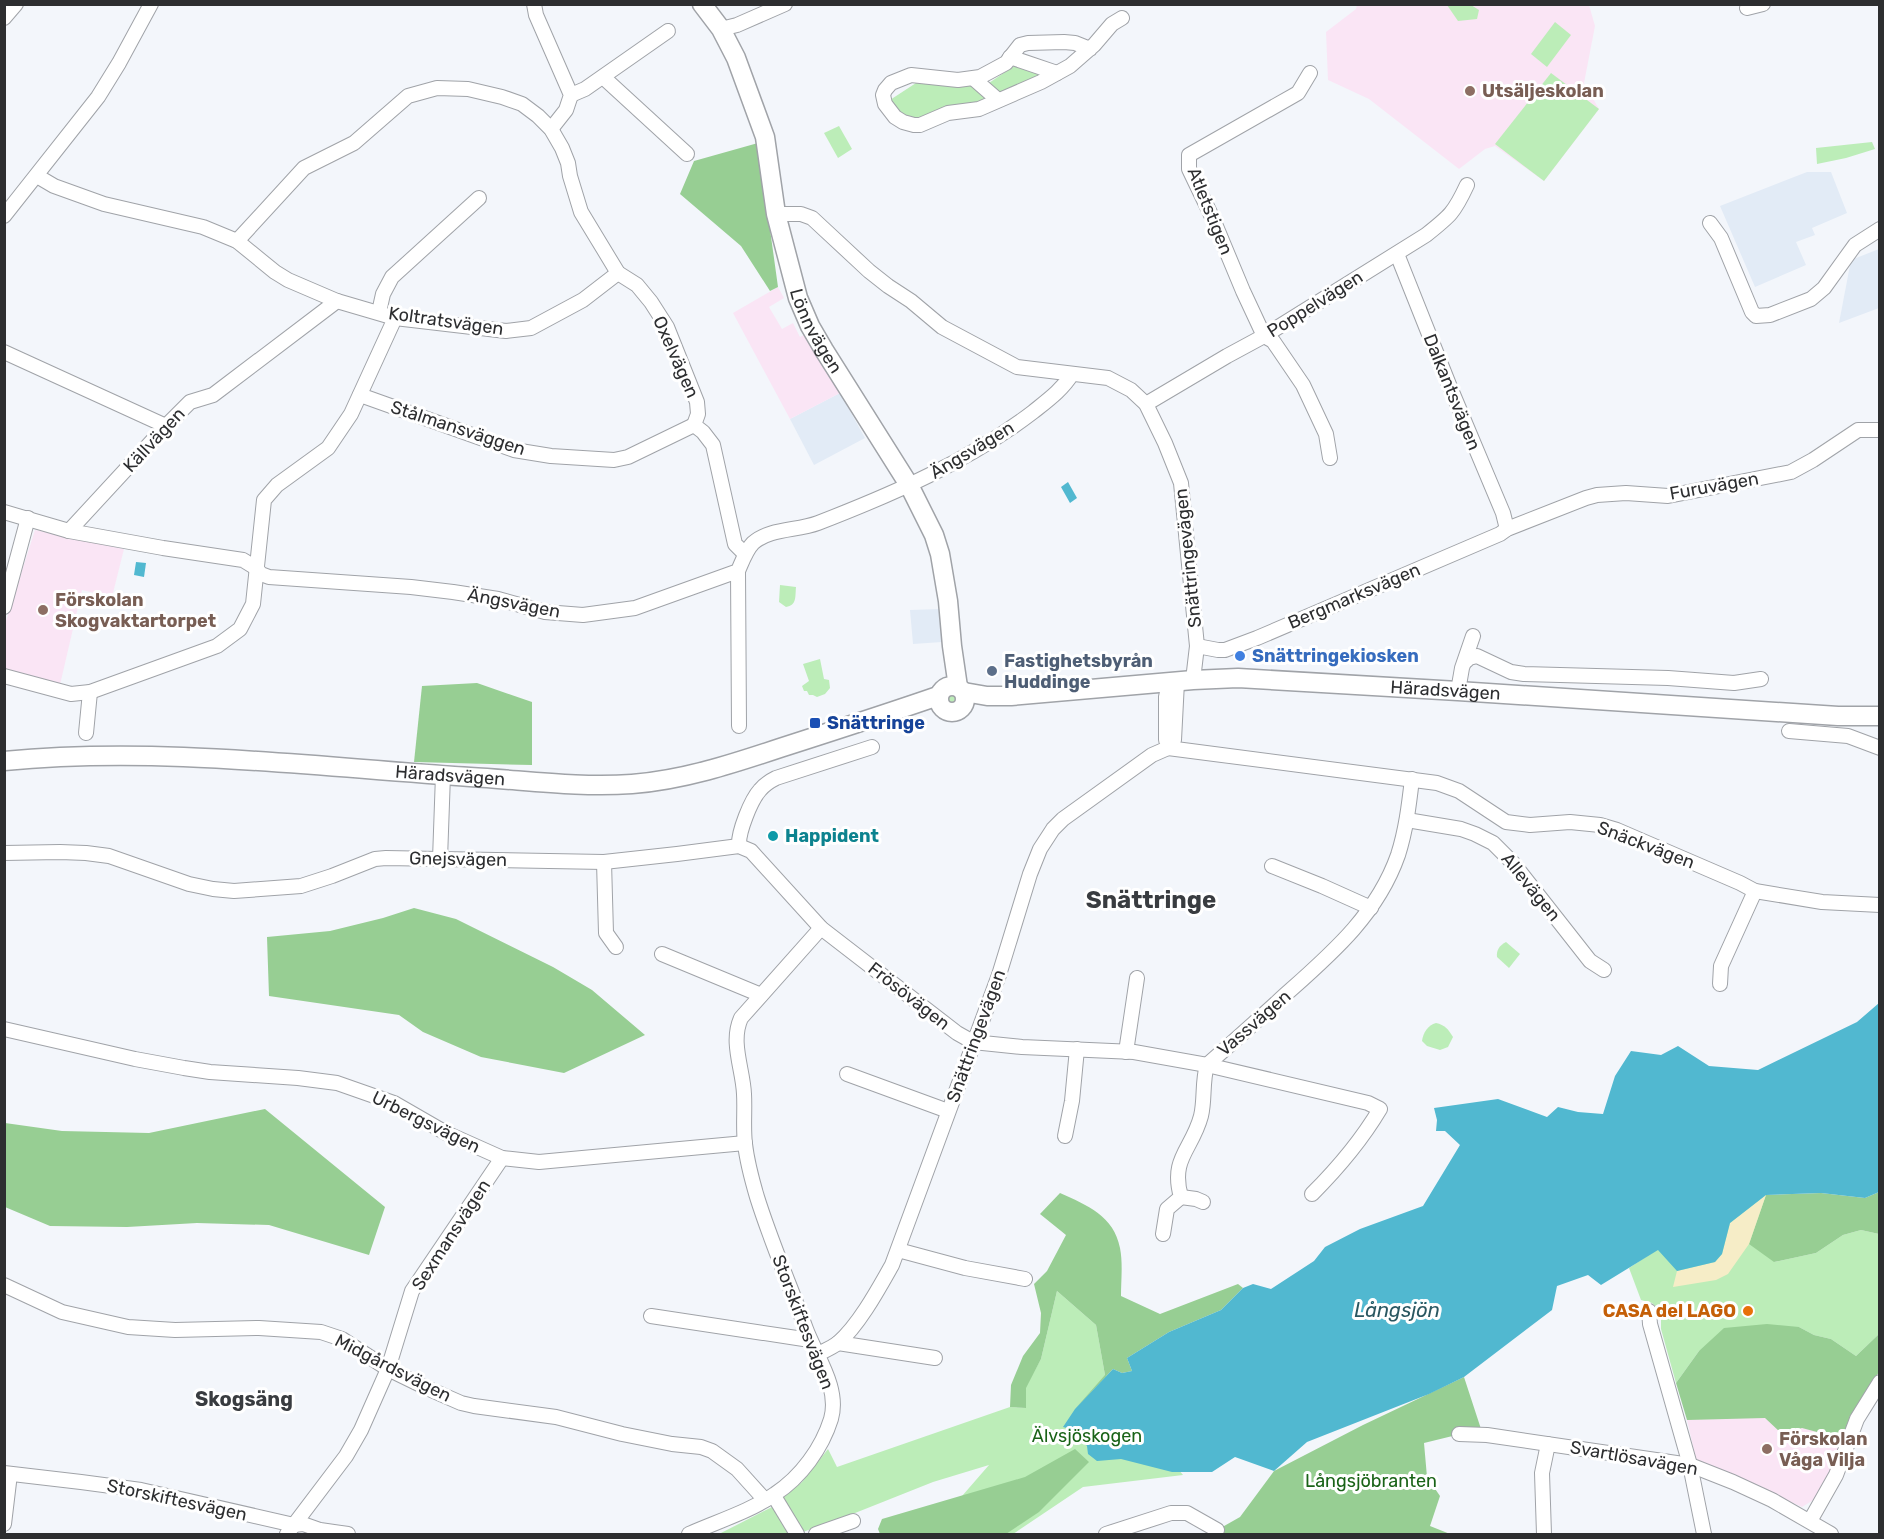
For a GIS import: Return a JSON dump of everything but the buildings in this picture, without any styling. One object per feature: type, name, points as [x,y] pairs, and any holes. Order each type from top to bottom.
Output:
[{"type":"street","points":[[4,18],[16,4]]},
{"type":"street","points":[[4,216],[98,97],[120,63],[151,4]]},
{"type":"street","points":[[534,4],[536,15],[571,95],[566,110],[551,129]]},
{"type":"street","name":"Lönnvägen","points":[[702,4],[721,29],[738,62],[765,137],[777,214],[798,298],[810,326],[909,485],[927,518],[940,554],[948,601],[952,646],[952,695]]},
{"type":"street","points":[[721,29],[737,25],[785,4]]},
{"type":"street","points":[[1747,8],[1763,4]]},
{"type":"street","points":[[1090,49],[1075,43],[1064,42],[1020,45],[1005,63],[974,79],[958,80],[911,75],[891,83],[883,95],[885,104],[895,117],[914,125],[920,125],[948,113],[979,109],[1070,66],[1090,49],[1112,24],[1122,18]]},
{"type":"street","points":[[571,95],[585,89],[668,31]]},
{"type":"street","points":[[1010,57],[1057,73]]},
{"type":"street","name":"Atletstigen","points":[[1264,336],[1189,169],[1189,155],[1298,93],[1310,73]]},
{"type":"street","points":[[603,77],[687,154]]},
{"type":"street","points":[[974,79],[998,100]]},
{"type":"street","name":"Oxelvägen","points":[[237,241],[304,168],[354,143],[408,96],[437,88],[468,89],[522,104],[546,122],[562,148],[581,212],[618,273],[637,285],[667,327],[697,402],[698,414],[694,425],[713,445],[735,544],[745,554]]},
{"type":"street","name":"Koltratsvägen","points":[[37,176],[54,186],[104,204],[203,227],[237,241],[288,280],[338,301],[395,318],[506,331],[531,328],[583,300],[618,273]]},
{"type":"street","name":"Poppelvägen","points":[[1146,404],[1264,336],[1426,235],[1449,217],[1457,207],[1467,184]]},
{"type":"street","points":[[379,312],[383,294],[392,277],[479,198]]},
{"type":"street","name":"Snättringevägen","points":[[777,214],[801,214],[812,218],[869,271],[942,327],[1017,367],[1108,378],[1131,390],[1146,404],[1181,483],[1197,646],[1180,682],[1174,740],[1168,748],[1152,755],[1074,810],[1045,840],[1030,874],[999,975],[898,1250],[875,1295],[851,1329],[838,1343],[818,1354]]},
{"type":"street","points":[[1710,223],[1720,238],[1752,312],[1763,317],[1789,308],[1818,293],[1855,245],[1880,229]]},
{"type":"street","name":"Dalkantsvägen","points":[[1397,254],[1445,377],[1503,513],[1507,529]]},
{"type":"street","name":"Källvägen","points":[[69,531],[190,402],[213,395],[338,301]]},
{"type":"street","points":[[4,676],[71,694],[90,692],[217,646],[240,629],[252,604],[264,500],[277,484],[328,448],[351,414],[395,318]]},
{"type":"street","points":[[1264,336],[1273,341],[1303,385],[1326,434],[1330,458]]},
{"type":"street","points":[[4,352],[166,426]]},
{"type":"street","name":"Ängsvägen","points":[[4,512],[69,531],[243,560],[261,574],[269,577],[453,592],[498,599],[545,612],[583,615],[635,608],[738,571],[752,543],[762,537],[777,531],[796,529],[816,523],[909,485],[969,454],[1002,434],[1048,400],[1061,389],[1072,374]]},
{"type":"street","name":"Stålmansväggen","points":[[360,395],[514,450],[551,456],[614,460],[628,457],[694,425]]},
{"type":"street","name":"Furuvägen","points":[[1507,529],[1597,495],[1626,493],[1668,496],[1791,472],[1858,430],[1880,430]]},
{"type":"street","points":[[4,607],[28,518]]},
{"type":"street","name":"Bergmarksvägen","points":[[1197,646],[1225,650],[1257,638],[1507,529]]},
{"type":"street","points":[[738,571],[739,726]]},
{"type":"street","points":[[1458,691],[1473,636]]},
{"type":"street","name":"Häradsvägen","points":[[1466,661],[1477,656],[1511,672],[1524,674],[1668,678],[1734,683],[1761,679]]},
{"type":"street","name":"Häradsvägen","points":[[4,760],[184,758],[274,761],[442,775],[588,784],[632,784],[709,771],[952,695],[1011,696],[1238,678],[1838,716],[1880,716]]},
{"type":"street","points":[[86,733],[90,692]]},
{"type":"street","points":[[837,714],[866,721]]},
{"type":"street","points":[[796,743],[808,725]]},
{"type":"street","points":[[1790,731],[1848,736],[1880,748]]},
{"type":"street","points":[[739,846],[738,837],[741,827],[758,791],[765,785],[776,778],[872,747]]},
{"type":"street","name":"Snäckvägen","points":[[1168,748],[1446,785],[1499,818],[1515,825],[1582,822],[1617,830],[1755,891],[1822,902],[1880,905]]},
{"type":"street","points":[[440,859],[442,775]]},
{"type":"street","name":"Vassvägen","points":[[1181,1197],[1177,1173],[1182,1156],[1200,1120],[1206,1065],[1330,956],[1352,934],[1371,908],[1398,855],[1407,820],[1412,779]]},
{"type":"street","name":"Allevägen","points":[[1407,820],[1461,829],[1493,843],[1513,863],[1590,961],[1604,970]]},
{"type":"street","name":"Gnejsvägen","points":[[4,854],[60,852],[109,856],[189,884],[234,891],[301,886],[375,859],[604,862],[739,846]]},
{"type":"street","name":"Frösövägen","points":[[739,846],[751,851],[821,928],[957,1033],[973,1042],[1126,1052],[1206,1065],[1368,1103],[1380,1109],[1366,1133],[1312,1194]]},
{"type":"street","points":[[604,862],[606,933],[616,947]]},
{"type":"street","points":[[1272,866],[1371,908]]},
{"type":"street","points":[[1720,984],[1721,966],[1755,891]]},
{"type":"street","points":[[662,954],[761,996],[821,928]]},
{"type":"street","points":[[1126,1052],[1137,978]]},
{"type":"street","name":"Storskiftesvägen","points":[[689,1534],[769,1498],[806,1465],[823,1439],[833,1408],[824,1368],[810,1340],[769,1233],[757,1196],[745,1143],[744,1092],[736,1039],[741,1018],[761,996]]},
{"type":"street","name":"Urbergsvägen","points":[[4,1029],[184,1068],[337,1083],[394,1103],[461,1141],[502,1158],[539,1162],[745,1143]]},
{"type":"street","points":[[1065,1137],[1072,1101],[1077,1050]]},
{"type":"street","points":[[847,1074],[948,1111]]},
{"type":"street","name":"Sexmansvägen","points":[[291,1530],[346,1456],[371,1410],[388,1368],[412,1291],[502,1158]]},
{"type":"street","points":[[1163,1234],[1167,1209],[1181,1197],[1203,1202]]},
{"type":"street","points":[[898,1250],[965,1268],[1025,1279]]},
{"type":"street","name":"Midgårdsvägen","points":[[4,1285],[62,1312],[128,1327],[175,1330],[259,1328],[321,1332],[342,1339],[388,1368],[461,1403],[556,1418],[632,1436],[701,1447],[721,1456],[737,1469],[769,1498],[797,1534]]},
{"type":"street","points":[[1650,1311],[1650,1324],[1690,1465],[1704,1534]]},
{"type":"street","points":[[651,1316],[810,1340]]},
{"type":"street","points":[[838,1343],[935,1358]]},
{"type":"street","points":[[1810,1521],[1836,1475],[1857,1419],[1880,1382]]},
{"type":"street","name":"Svartlösavägen","points":[[1459,1434],[1486,1435],[1690,1465],[1772,1500],[1831,1534]]},
{"type":"street","points":[[1544,1534],[1542,1473],[1548,1444]]},
{"type":"street","points":[[4,1524],[7,1474]]},
{"type":"street","name":"Storskiftesvägen","points":[[7,1474],[141,1490],[291,1530],[303,1524],[320,1530],[348,1534]]},
{"type":"street","points":[[1106,1534],[1171,1513],[1187,1513],[1216,1530]]},
{"type":"street","points":[[816,1534],[853,1521]]},
{"type":"shaded area","name":"Utsäljeskolan","points":[[1357,5],[1589,5],[1595,26],[1584,83],[1599,109],[1544,181],[1495,146],[1485,149],[1459,169],[1369,99],[1328,80],[1326,32],[1356,9]]},
{"type":"shaded area","points":[[1807,172],[1831,172],[1847,213],[1812,228],[1815,235],[1796,242],[1806,265],[1755,287],[1720,206]]},
{"type":"shaded area","points":[[1879,249],[1879,308],[1839,323],[1851,260]]},
{"type":"shaded area","points":[[778,287],[784,298],[769,307],[782,329],[793,323],[800,337],[806,334],[840,393],[790,419],[733,313]]},
{"type":"shaded area","points":[[840,393],[865,438],[814,465],[790,419]]},
{"type":"shaded area","name":"Förskolan Skogvaktartorpet","points":[[35,530],[124,549],[112,597],[82,590],[59,689],[5,676],[5,624]]},
{"type":"shaded area","points":[[941,609],[942,642],[913,644],[910,610]]},
{"type":"shaded area","name":"Förskolan Våga Vilja","points":[[1694,1411],[1850,1416],[1838,1458],[1815,1499],[1802,1507],[1696,1459],[1687,1420]]},
{"type":"green space","points":[[1447,5],[1471,5],[1479,10],[1477,19],[1458,21]]},
{"type":"green space","points":[[1555,22],[1571,35],[1547,67],[1531,54]]},
{"type":"green space","points":[[1017,64],[1047,73],[1001,96],[986,85]]},
{"type":"green space","points":[[1551,73],[1599,109],[1544,181],[1495,144]]},
{"type":"green space","points":[[931,81],[975,83],[992,100],[913,122],[894,113],[890,100],[916,83]]},
{"type":"green space","points":[[839,126],[852,149],[838,158],[824,133]]},
{"type":"green space","points":[[1872,142],[1875,149],[1817,164],[1816,148]]},
{"type":"green space","points":[[758,143],[778,287],[770,291],[741,246],[680,194],[694,161]]},
{"type":"green space","points":[[780,585],[796,587],[795,600],[790,606],[786,607],[779,602]]},
{"type":"green space","points":[[820,659],[824,679],[829,680],[830,688],[825,694],[817,697],[804,691],[802,686],[809,681],[803,664]]},
{"type":"green space","points":[[477,683],[532,702],[532,765],[414,762],[422,686]]},
{"type":"green space","points":[[952,688],[962,699],[959,706],[950,709],[942,702],[943,692]]},
{"type":"green space","points":[[414,908],[456,919],[553,967],[592,990],[645,1035],[564,1073],[481,1057],[423,1032],[399,1015],[269,996],[267,937],[330,931]]},
{"type":"green space","points":[[1506,942],[1520,954],[1509,968],[1497,957],[1499,948]]},
{"type":"green space","points":[[1436,1023],[1446,1028],[1453,1037],[1448,1047],[1440,1050],[1427,1046],[1422,1041],[1426,1030]]},
{"type":"green space","points":[[265,1109],[385,1207],[369,1255],[269,1225],[197,1223],[127,1227],[50,1226],[5,1207],[5,1123],[62,1131],[149,1133]]},
{"type":"green space","points":[[1879,1192],[1879,1234],[1861,1230],[1843,1235],[1816,1253],[1774,1262],[1749,1244],[1766,1195],[1821,1193],[1865,1198]]},
{"type":"green space","points":[[1060,1193],[1098,1213],[1112,1228],[1121,1254],[1121,1296],[1160,1314],[1238,1284],[1243,1288],[1221,1310],[1169,1332],[1127,1358],[1132,1371],[1122,1373],[1113,1369],[1075,1409],[1105,1375],[1096,1325],[1057,1291],[1041,1359],[1026,1388],[1026,1408],[1010,1407],[1011,1385],[1023,1356],[1040,1333],[1041,1313],[1034,1284],[1047,1271],[1066,1235],[1040,1214]]},
{"type":"green space","points":[[1766,1195],[1774,1262],[1816,1253],[1843,1235],[1861,1230],[1879,1234],[1879,1334],[1856,1356],[1831,1339],[1814,1335],[1799,1327],[1699,1351],[1676,1383],[1661,1329],[1661,1313],[1652,1303],[1641,1300],[1629,1268],[1658,1249]]},
{"type":"green space","name":"Älvsjöskogen","points":[[1057,1291],[1096,1325],[1105,1375],[1136,1418],[1183,1475],[1083,1487],[1013,1534],[929,1534],[989,1465],[933,1482],[797,1534],[719,1534],[772,1507],[802,1482],[828,1449],[837,1467],[1010,1407],[1026,1408],[1025,1388],[1041,1359]]},
{"type":"green space","points":[[1767,1324],[1799,1327],[1814,1335],[1831,1339],[1856,1356],[1879,1334],[1879,1372],[1850,1416],[1843,1439],[1802,1428],[1782,1434],[1765,1418],[1687,1420],[1676,1383],[1699,1351],[1724,1328]]},
{"type":"green space","name":"Långsjöbranten","points":[[1464,1377],[1481,1429],[1424,1443],[1427,1477],[1440,1496],[1430,1526],[1450,1534],[1210,1534],[1240,1517],[1274,1471]]},
{"type":"green space","points":[[1075,1449],[1089,1462],[1039,1512],[1006,1534],[880,1534],[878,1529],[882,1519],[1025,1477]]},
{"type":"sand","points":[[1766,1195],[1749,1244],[1728,1274],[1716,1280],[1673,1287],[1677,1271],[1715,1262],[1722,1254],[1730,1223]]},
{"type":"water","points":[[1068,482],[1077,498],[1070,503],[1061,487]]},
{"type":"water","points":[[136,562],[146,563],[144,577],[134,575]]},
{"type":"water","name":"Långsjön","points":[[1879,1003],[1879,1192],[1865,1198],[1821,1193],[1766,1195],[1730,1223],[1722,1254],[1715,1262],[1677,1271],[1658,1250],[1601,1285],[1588,1275],[1557,1286],[1552,1310],[1464,1377],[1429,1394],[1307,1442],[1274,1471],[1235,1457],[1212,1472],[1172,1472],[1121,1459],[1097,1461],[1088,1454],[1087,1446],[1074,1430],[1063,1427],[1075,1409],[1113,1369],[1122,1373],[1132,1371],[1127,1358],[1169,1332],[1221,1310],[1243,1288],[1253,1284],[1271,1289],[1314,1261],[1325,1247],[1360,1229],[1423,1206],[1460,1145],[1445,1131],[1436,1131],[1437,1120],[1434,1108],[1498,1099],[1547,1117],[1558,1107],[1578,1112],[1603,1114],[1615,1076],[1631,1051],[1661,1055],[1678,1046],[1709,1066],[1758,1070],[1857,1022]]},
{"type":"place","name":"Utsäljeskolan","points":[[1470,91]]},
{"type":"place","name":"Förskolan Skogvaktartorpet","points":[[43,610]]},
{"type":"place","name":"Snättringekiosken","points":[[1240,656]]},
{"type":"place","name":"Fastighetsbyrån Huddinge","points":[[992,671]]},
{"type":"place","name":"Snättringe","points":[[815,723]]},
{"type":"place","name":"Happident","points":[[773,836]]},
{"type":"place","name":"CASA del LAGO","points":[[1748,1311]]},
{"type":"place","name":"Förskolan Våga Vilja","points":[[1767,1449]]},
{"type":"district","name":"Snättringe","points":[[1151,900]]},
{"type":"district","name":"Skogsäng","points":[[244,1399]]}]
